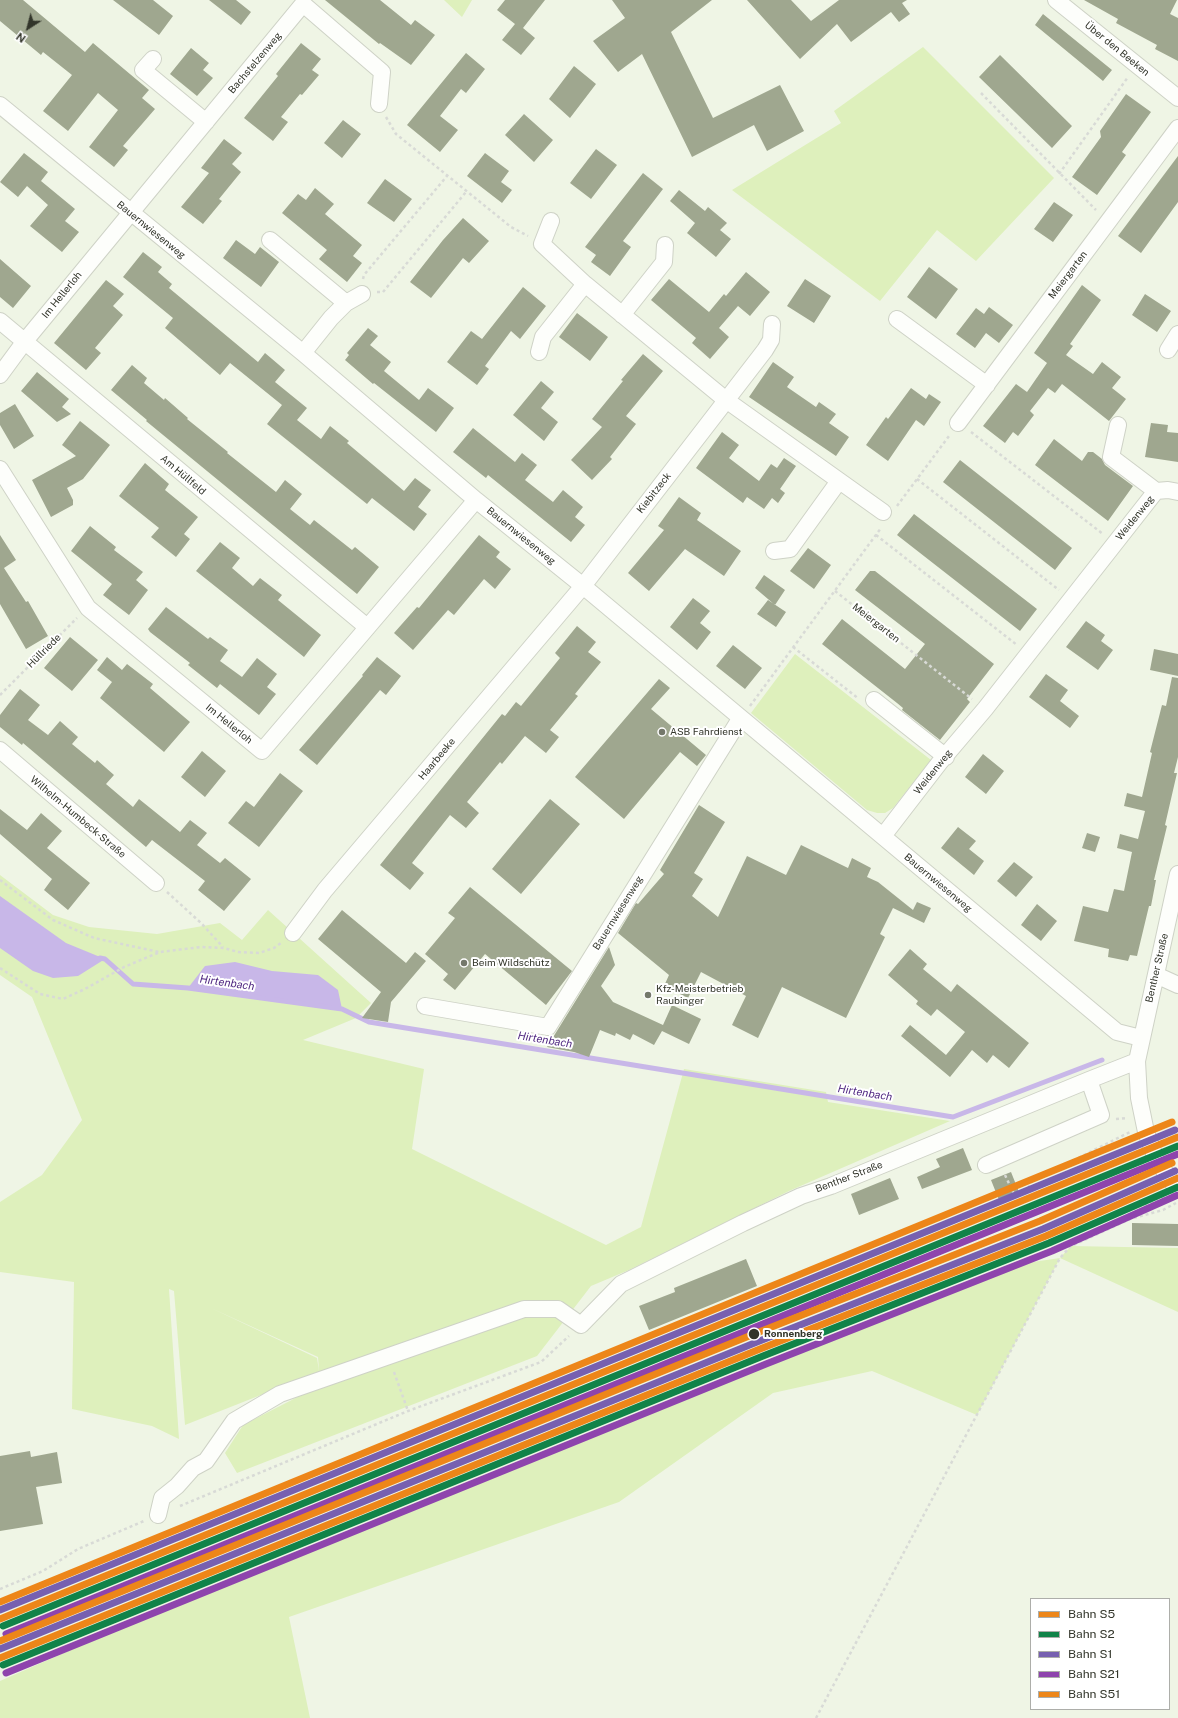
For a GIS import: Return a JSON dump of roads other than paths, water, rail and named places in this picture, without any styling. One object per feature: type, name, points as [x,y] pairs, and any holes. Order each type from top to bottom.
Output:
[{"type":"street","name":"Über den Beeken","points":[[1056,0],[1178,98]]},
{"type":"street","name":"Bachstelzenweg","points":[[128,215],[206,122],[301,2],[382,72],[379,104]]},
{"type":"street","points":[[153,59],[143,70],[206,122]]},
{"type":"street","name":"Bauernwiesenweg","points":[[0,105],[128,215],[303,354],[476,500],[582,586],[1117,1032],[1141,1038]]},
{"type":"street","name":"Meiergarten","points":[[958,423],[1178,128]]},
{"type":"street","name":"Im Hellerloh","points":[[0,375],[25,341],[128,215]]},
{"type":"street","points":[[550,220],[542,244],[585,284],[726,400],[887,515]]},
{"type":"street","points":[[270,240],[346,303]]},
{"type":"street","points":[[622,315],[664,262],[665,245]]},
{"type":"street","points":[[539,352],[543,337],[585,284]]},
{"type":"street","points":[[303,354],[331,318],[346,303],[362,294]]},
{"type":"street","points":[[897,319],[987,385]]},
{"type":"street","name":"Am Hüllfeld","points":[[0,321],[368,627]]},
{"type":"street","name":"Kiebitzeck","points":[[582,586],[771,340],[772,324]]},
{"type":"street","points":[[1168,350],[1178,334]]},
{"type":"street","points":[[1118,425],[1111,457],[1156,491]]},
{"type":"street","name":"Im Hellerloh","points":[[0,469],[88,608],[262,751],[476,500]]},
{"type":"street","points":[[774,551],[790,549],[839,481]]},
{"type":"street","name":"Weidenweg","points":[[883,836],[1156,491],[1168,490],[1178,492]]},
{"type":"street","name":"Haarbeeke","points":[[293,933],[325,890],[582,586]]},
{"type":"street","points":[[868,701],[946,757]]},
{"type":"street","name":"Bauernwiesenweg","points":[[425,1006],[548,1027],[740,719]]},
{"type":"street","name":"Wilhelm-Humbeck-Straße","points":[[0,750],[156,883]]},
{"type":"street","name":"Benther Straße","points":[[1172,1192],[1171,1181],[1156,1159],[1146,1132],[1139,1098],[1137,1061],[1178,874]]},
{"type":"street","points":[[1156,975],[1178,985]]},
{"type":"street","name":"Benther Straße","points":[[158,1515],[162,1498],[177,1486],[193,1468],[206,1460],[234,1421],[280,1394],[524,1309],[558,1309],[581,1325],[621,1284],[743,1223],[801,1196],[831,1186],[1137,1061]]},
{"type":"street","points":[[986,1165],[1100,1115],[1089,1080]]},
{"type":"water","points":[[0,896],[66,943],[105,959],[78,976],[53,978],[33,971],[0,948]]},
{"type":"water","points":[[235,962],[272,971],[318,975],[338,990],[342,1009],[188,988],[205,966]]},
{"type":"waterway","name":"Hirtenbach","points":[[100,958],[105,959],[133,984],[188,988],[342,1009],[369,1022],[953,1117],[1102,1060]]},
{"type":"rail line","name":"S51","points":[[0,1602],[1172,1122]]},
{"type":"rail line","name":"S1","points":[[0,1610],[1175,1130]]},
{"type":"rail line","name":"S5","points":[[0,1619],[1178,1137]]},
{"type":"rail line","name":"S2","points":[[3,1626],[1178,1146]]},
{"type":"rail line","name":"S21","points":[[6,1634],[1178,1154]]},
{"type":"rail line","name":"S51","points":[[0,1641],[754,1334],[1040,1221],[1172,1163]]},
{"type":"rail line","name":"S1","points":[[0,1649],[757,1342],[1043,1229],[1175,1171]]},
{"type":"rail line","name":"S5","points":[[0,1658],[760,1349],[1046,1236],[1178,1178]]},
{"type":"rail line","name":"S2","points":[[3,1665],[763,1356],[1049,1243],[1178,1187]]},
{"type":"rail line","name":"S21","points":[[6,1673],[766,1364],[1052,1251],[1178,1195]]},
{"type":"place","name":"ASB Fahrdienst","points":[[662,732]]},
{"type":"place","name":"Beim Wildschütz","points":[[464,963]]},
{"type":"place","name":"Kfz-Meisterbetrieb Raubinger","points":[[648,995]]},
{"type":"place","name":"Ronnenberg","points":[[754,1334]]}]
